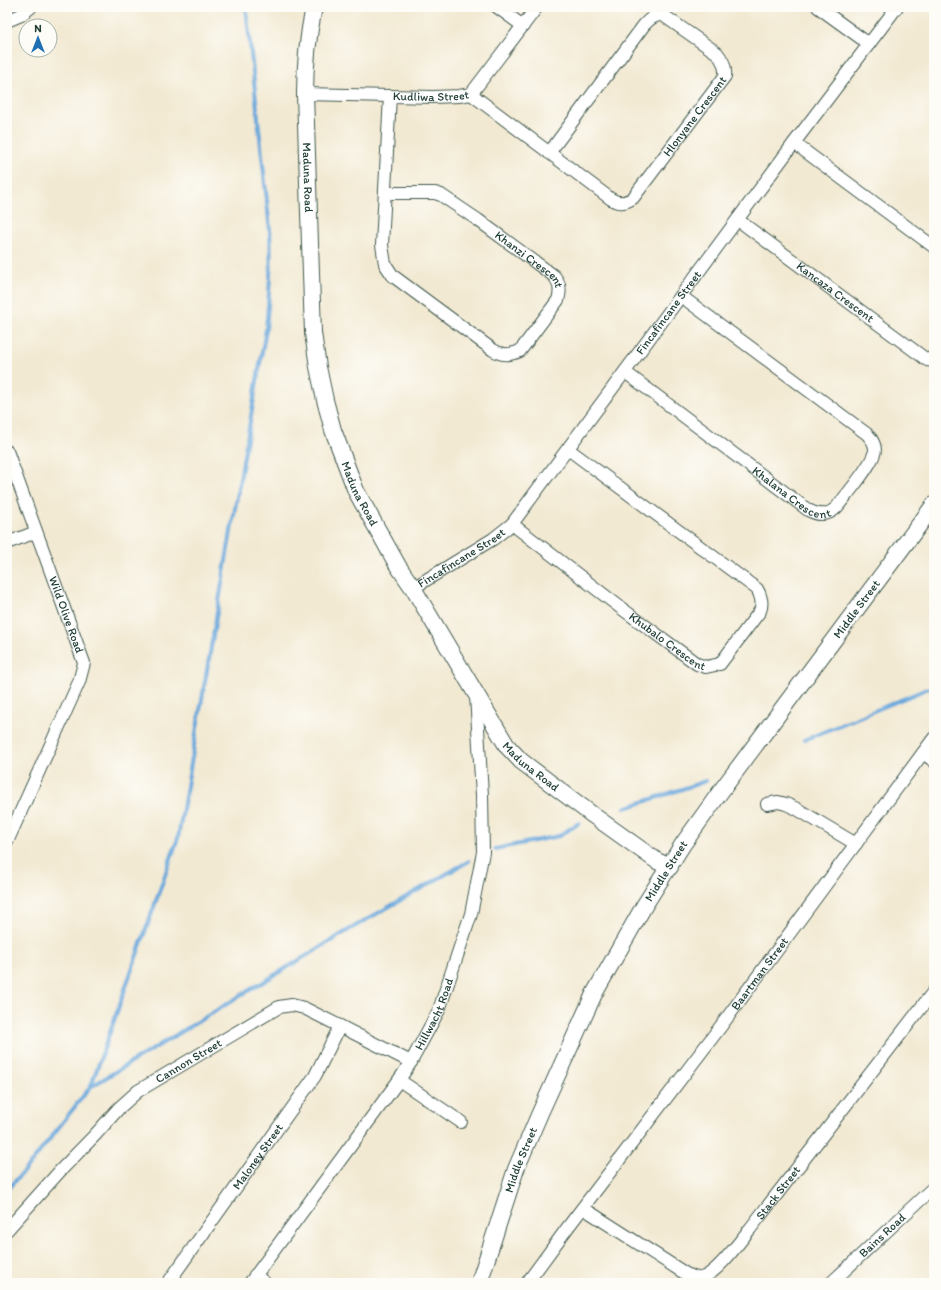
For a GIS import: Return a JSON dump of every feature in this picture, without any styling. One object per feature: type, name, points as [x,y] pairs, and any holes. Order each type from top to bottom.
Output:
[{"type":"street","points":[[7,21],[21,15],[31,7]]},
{"type":"street","name":"Maduna Road","points":[[314,7],[310,25],[305,94],[313,333],[318,367],[333,430],[356,491],[398,566],[413,588],[507,746],[520,761],[657,861],[670,867]]},
{"type":"street","points":[[497,7],[523,26]]},
{"type":"street","name":"Kudliwa Street","points":[[305,94],[449,97],[471,94],[537,7]]},
{"type":"street","points":[[818,7],[869,44]]},
{"type":"street","name":"Fincafincane Street","points":[[413,588],[494,539],[512,524],[794,143],[897,7]]},
{"type":"street","name":"Hlonyane Crescent","points":[[471,94],[611,200],[619,203],[633,198],[725,76],[723,60],[717,53],[663,15],[659,14],[652,17],[644,25],[549,153]]},
{"type":"street","name":"Khanzi Crescent","points":[[386,193],[435,193],[441,195],[478,220],[554,276],[559,285],[558,300],[520,351],[503,355],[494,350],[393,276],[385,264],[383,251],[390,96]]},
{"type":"street","points":[[794,143],[934,247]]},
{"type":"street","name":"Kancaza Crescent","points":[[738,220],[927,360],[934,362]]},
{"type":"street","name":"Khalana Crescent","points":[[625,372],[814,514],[831,512],[837,507],[865,470],[875,450],[872,440],[867,434],[681,296]]},
{"type":"street","name":"Khubalo Crescent","points":[[512,524],[679,652],[702,666],[712,667],[720,664],[762,606],[761,598],[757,589],[568,449]]},
{"type":"street","name":"Wild Olive Road","points":[[7,451],[84,663],[79,682],[7,842]]},
{"type":"street","name":"Middle Street","points":[[479,1283],[516,1169],[594,994],[640,913],[683,844],[721,791],[934,505]]},
{"type":"street","points":[[7,543],[36,532]]},
{"type":"street","name":"Hillwacht Road","points":[[252,1279],[279,1245],[399,1080],[411,1062],[439,1010],[471,914],[483,852],[482,795],[476,696]]},
{"type":"street","name":"Baartman Street","points":[[527,1283],[721,1026],[934,738]]},
{"type":"street","points":[[923,753],[934,761]]},
{"type":"street","points":[[767,804],[778,802],[792,806],[856,844]]},
{"type":"street","name":"Stack Street","points":[[583,1208],[686,1274],[699,1278],[708,1275],[718,1267],[750,1229],[934,991]]},
{"type":"street","name":"Cannon Street","points":[[7,1230],[119,1108],[138,1091],[279,1007],[292,1005],[304,1008],[411,1062]]},
{"type":"street","name":"Maloney Street","points":[[168,1283],[315,1076],[340,1026]]},
{"type":"street","points":[[399,1080],[461,1122]]},
{"type":"street","name":"Bains Road","points":[[831,1283],[934,1187]]},
{"type":"street","points":[[252,1279],[265,1283]]},
{"type":"waterway","points":[[7,1190],[31,1163],[91,1086],[178,838],[266,329],[271,242],[246,7]]},
{"type":"waterway","points":[[804,740],[934,686]]},
{"type":"waterway","points":[[625,808],[706,781]]},
{"type":"waterway","points":[[495,849],[559,836],[579,823]]},
{"type":"waterway","points":[[92,1086],[352,928],[469,861]]}]
